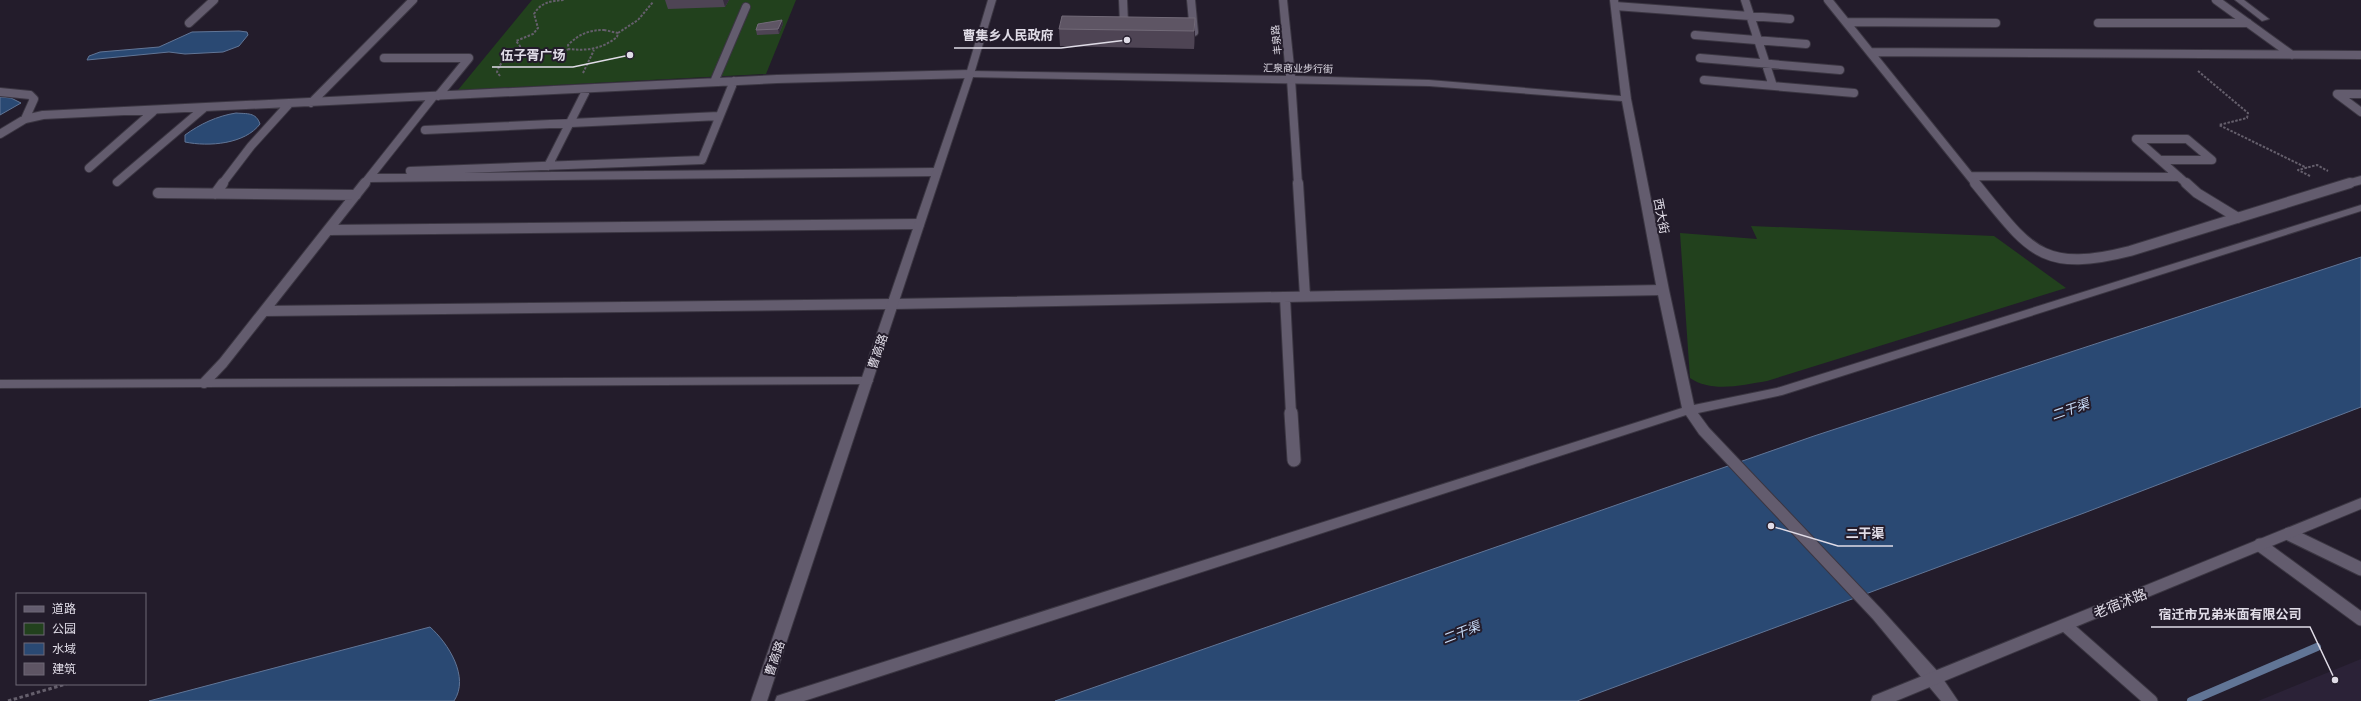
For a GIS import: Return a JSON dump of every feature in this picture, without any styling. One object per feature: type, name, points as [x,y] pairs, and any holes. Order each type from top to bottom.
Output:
[{"type":"street","name":"曹高路","points":[[759,701],[970,74],[992,0]]},
{"type":"street","name":"丰泉路","points":[[1283,0],[1291,79]]},
{"type":"street","points":[[2239,0],[2265,20]]},
{"type":"street","name":"西大街","points":[[1615,3],[1626,99],[1663,290],[1689,410],[1704,431],[1878,615],[1933,678],[1950,701]]},
{"type":"street","name":"汇泉商业步行街","points":[[970,74],[1291,79],[1429,83],[1626,99]]},
{"type":"street","points":[[783,701],[1689,410],[1778,392],[2361,208]]},
{"type":"street","points":[[0,384],[867,381]]},
{"type":"street","name":"老宿沭路","points":[[1879,701],[1933,678],[2066,626],[2361,503]]},
{"type":"lane","points":[[188,23],[214,0]]},
{"type":"lane","points":[[311,103],[413,0]]},
{"type":"lane","points":[[1123,0],[1124,23],[1139,23]]},
{"type":"lane","points":[[1191,0],[1191,27]]},
{"type":"lane","points":[[1744,0],[1773,86]]},
{"type":"lane","points":[[1828,0],[2018,236],[2030,246],[2051,256],[2069,260],[2104,256],[2140,248],[2361,180]]},
{"type":"lane","points":[[2216,0],[2292,55]]},
{"type":"lane","points":[[1615,3],[1790,19]]},
{"type":"lane","points":[[714,82],[746,7]]},
{"type":"lane","points":[[1846,22],[1996,23]]},
{"type":"lane","points":[[2098,23],[2248,23]]},
{"type":"lane","points":[[1695,35],[1806,44]]},
{"type":"lane","points":[[1870,52],[2361,55]]},
{"type":"lane","points":[[204,383],[468,58],[384,58]]},
{"type":"lane","points":[[1700,58],[1840,70]]},
{"type":"lane","points":[[0,134],[25,119],[43,115],[734,81],[970,74]]},
{"type":"lane","points":[[1291,79],[1305,296]]},
{"type":"lane","points":[[1704,80],[1854,93]]},
{"type":"lane","points":[[402,171],[702,160],[734,81]]},
{"type":"lane","points":[[548,166],[584,89]]},
{"type":"lane","points":[[0,92],[30,95],[34,99],[25,119]]},
{"type":"lane","points":[[2361,94],[2336,94],[2361,112]]},
{"type":"lane","points":[[215,194],[251,146],[289,104]]},
{"type":"lane","points":[[117,182],[204,108]]},
{"type":"lane","points":[[89,168],[155,110]]},
{"type":"lane","points":[[425,130],[720,116]]},
{"type":"lane","points":[[2160,160],[2212,160],[2187,139],[2136,139],[2197,193],[2238,218]]},
{"type":"lane","points":[[369,178],[937,172]]},
{"type":"lane","points":[[1970,176],[2179,177]]},
{"type":"lane","points":[[158,193],[356,195]]},
{"type":"lane","points":[[329,230],[919,224]]},
{"type":"lane","points":[[264,311],[893,304],[1663,290]]},
{"type":"lane","points":[[1285,297],[1294,460]]},
{"type":"lane","points":[[2289,534],[2361,569]]},
{"type":"lane","points":[[2260,545],[2361,620]]},
{"type":"lane","points":[[2066,626],[2151,701]]},
{"type":"path","points":[[520,51],[517,40],[533,34],[538,28],[534,14],[539,6],[548,1],[564,0]]},
{"type":"path","points":[[507,78],[501,77],[497,72],[498,67],[512,54],[520,51],[537,50],[543,53],[554,53],[569,49],[594,50],[612,42],[617,37],[618,33],[634,24],[645,14],[653,2]]},
{"type":"path","points":[[569,49],[568,45],[574,39],[586,32],[610,30],[618,33]]},
{"type":"path","points":[[584,89],[583,71],[594,50]]},
{"type":"path","points":[[2178,54],[2248,113],[2247,118],[2219,125],[2307,168]]},
{"type":"path","points":[[577,71],[583,71]]},
{"type":"path","points":[[8,701],[63,685]]},
{"type":"shaded area","points":[[2361,659],[2361,701],[2258,701]]},
{"type":"green space","points":[[532,0],[796,0],[766,74],[458,90]]},
{"type":"green space","points":[[1751,226],[1994,236],[2066,288],[1767,381],[1727,387],[1717,387],[1699,383],[1690,378],[1680,233],[1757,239]]},
{"type":"water","points":[[192,32],[247,32],[248,35],[239,46],[223,52],[185,54],[169,52],[87,60],[89,56],[100,52],[159,47]]},
{"type":"water","points":[[0,97],[11,98],[21,103],[0,115]]},
{"type":"water","points":[[236,113],[254,116],[260,124],[253,131],[236,140],[215,144],[185,142],[185,135],[197,127],[215,118]]},
{"type":"water","points":[[2361,257],[2361,407],[2084,513],[1577,701],[1055,701],[1814,436]]},
{"type":"water","points":[[430,627],[444,642],[455,661],[460,682],[454,701],[149,701]]},
{"type":"building","points":[[1062,16],[1195,18],[1194,31],[1059,29]]},
{"type":"building","points":[[782,20],[778,29],[756,30],[758,24]]},
{"type":"waterway","points":[[2191,701],[2317,647]]},
{"type":"place","name":"曹集乡人民政府","points":[[1127,40]]},
{"type":"place","name":"伍子胥广场","points":[[630,55]]},
{"type":"place","name":"二干渠","points":[[1771,526]]},
{"type":"place","name":"宿迁市兄弟米面有限公司","points":[[2335,680]]}]
